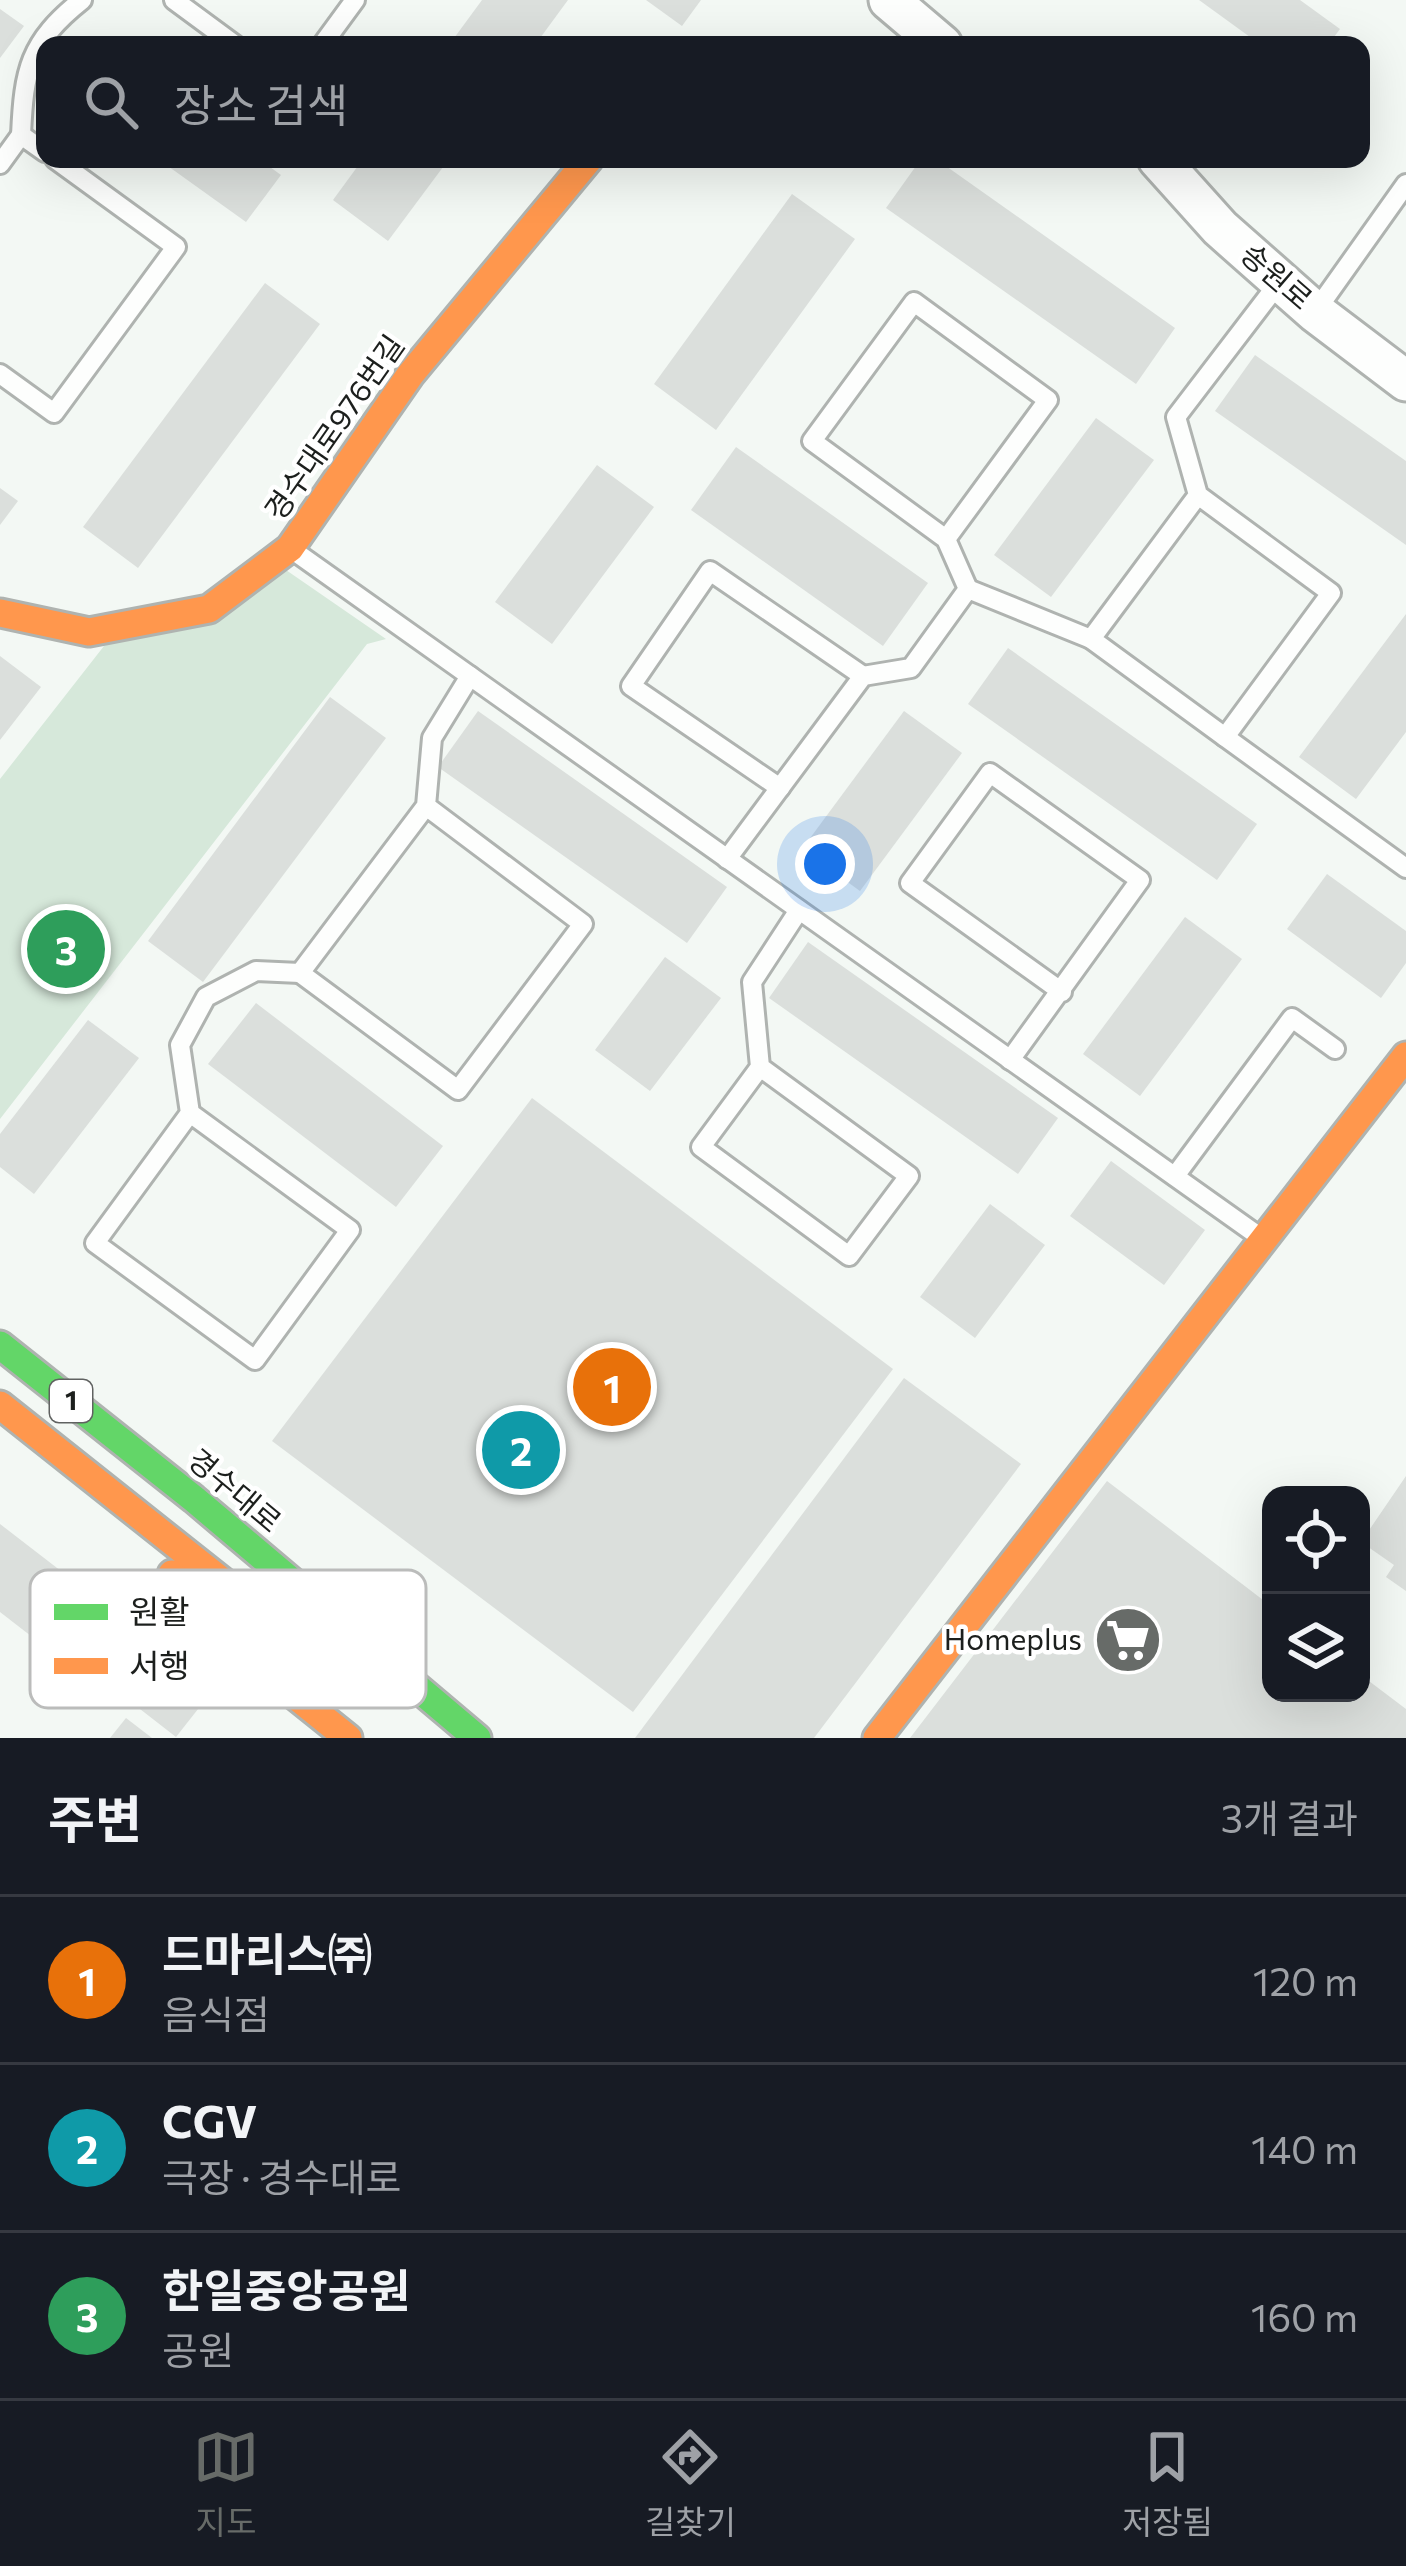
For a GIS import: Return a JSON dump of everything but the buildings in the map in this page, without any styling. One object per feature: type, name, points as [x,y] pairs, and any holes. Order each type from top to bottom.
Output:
[{"type":"main road","name":"경수대로976번길","points":[[0,613],[89,632],[209,609],[290,548],[410,375],[582,168]]},
{"type":"main road","points":[[877,1738],[1406,1056]]},
{"type":"main road","name":"경수대로","points":[[0,1345],[277,1570]]},
{"type":"main road","name":"1","points":[[7,1426],[86,1474],[211,1570]]},
{"type":"main road","points":[[143,1458],[190,1470],[316,1570]]},
{"type":"main road","points":[[86,1474],[169,1570]]},
{"type":"main road","name":"경수대로","points":[[426,1695],[477,1738]]},
{"type":"main road","points":[[311,1708],[348,1738]]},
{"type":"street","points":[[889,0],[931,36]]},
{"type":"street","name":"송원로","points":[[1166,168],[1220,228],[1315,311],[1406,381]]},
{"type":"lane","points":[[46,36],[52,24],[82,0]]},
{"type":"lane","points":[[174,0],[223,36]]},
{"type":"lane","points":[[329,36],[355,0]]},
{"type":"lane","points":[[0,164],[21,135],[24,79],[36,55]]},
{"type":"lane","points":[[21,135],[36,146]]},
{"type":"lane","points":[[0,374],[54,413],[176,248],[67,168]]},
{"type":"lane","points":[[1315,311],[1398,213],[1406,184]]},
{"type":"lane","points":[[1225,737],[1331,593],[1198,495],[1176,417],[1280,281]]},
{"type":"lane","points":[[946,539],[1048,400],[914,302],[812,441],[946,539],[968,589],[1091,639],[1403,860]]},
{"type":"lane","points":[[1091,639],[1198,495]]},
{"type":"lane","points":[[290,548],[1265,1240]]},
{"type":"lane","points":[[779,788],[631,686],[710,571],[863,676]]},
{"type":"lane","points":[[727,859],[863,676],[911,668],[968,589]]},
{"type":"lane","points":[[300,973],[426,806],[432,738],[470,676]]},
{"type":"lane","points":[[1010,1060],[1062,992],[1140,880],[990,773],[910,883],[1062,992]]},
{"type":"lane","points":[[190,1113],[350,1230],[255,1360],[94,1243],[190,1113],[180,1045],[206,997],[256,970],[300,973],[458,1090],[472,1072],[583,924],[426,806]]},
{"type":"lane","points":[[760,1067],[909,1176],[849,1256],[701,1148],[760,1067],[752,982],[799,910]]},
{"type":"lane","points":[[1175,1177],[1292,1018],[1335,1049]]},
{"type":"green space","points":[[286,570],[386,639],[367,644],[0,1119],[0,779],[104,646]]},
{"type":"traffic: fast","points":[[0,1345],[278,1570]]},
{"type":"traffic: fast","points":[[426,1695],[477,1738]]},
{"type":"traffic: slow","points":[[0,613],[89,632],[209,609],[290,548],[410,375],[582,168]]},
{"type":"traffic: slow","points":[[877,1738],[1406,1056]]},
{"type":"traffic: slow","points":[[0,1405],[208,1570]]},
{"type":"traffic: slow","points":[[311,1708],[348,1738]]},
{"type":"place","name":"한일중앙공원","points":[[66,949]]},
{"type":"place","name":"드마리스㈜","points":[[612,1387]]},
{"type":"place","name":"CGV","points":[[521,1450]]},
{"type":"place","name":"Homeplus","points":[[1128,1640]]}]
